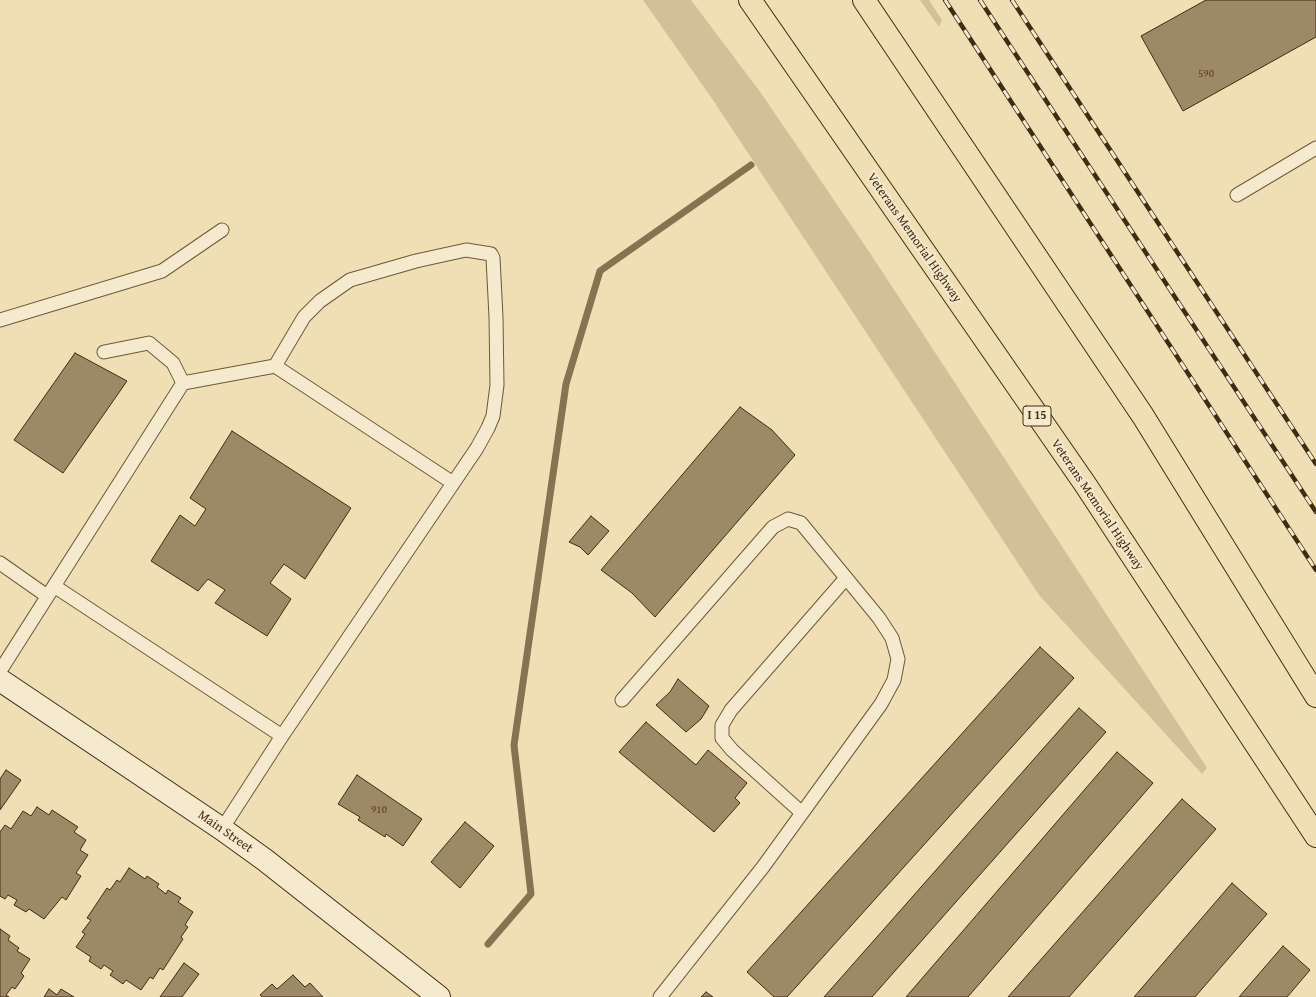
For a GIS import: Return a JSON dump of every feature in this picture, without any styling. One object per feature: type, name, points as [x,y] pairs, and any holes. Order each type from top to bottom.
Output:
[{"type":"highway","name":"Veterans Memorial Highway","points":[[750,0],[1085,484],[1316,836]]},
{"type":"highway","points":[[864,0],[1143,416],[1316,696]]},
{"type":"main road","name":"Main Street","points":[[0,680],[222,829],[302,887],[439,997]]},
{"type":"lane","points":[[1238,195],[1316,148]]},
{"type":"lane","points":[[0,320],[162,271],[222,230]]},
{"type":"lane","points":[[222,829],[282,736],[477,448],[494,416],[497,385],[496,317],[493,258],[491,254],[466,250],[416,261],[350,280],[320,301],[304,317],[275,366]]},
{"type":"lane","points":[[104,352],[149,342],[173,363],[183,383]]},
{"type":"lane","points":[[0,671],[183,383],[275,366],[453,483]]},
{"type":"lane","points":[[622,700],[773,527],[788,519],[801,523],[879,618],[892,638],[898,659],[894,680],[881,704],[763,867],[660,997]]},
{"type":"lane","points":[[0,563],[51,591],[282,736]]},
{"type":"lane","points":[[802,813],[732,750],[722,738],[722,725],[731,710],[846,578]]},
{"type":"shaded area","points":[[643,0],[691,0],[761,93],[870,253],[1207,768],[1202,774],[1039,595],[715,103]]},
{"type":"shaded area","points":[[920,0],[929,0],[942,20],[939,27]]},
{"type":"building","points":[[1206,0],[1316,0],[1316,37],[1183,111],[1141,36]]},
{"type":"building","points":[[75,353],[127,381],[63,473],[14,440]]},
{"type":"building","points":[[740,407],[772,430],[795,455],[655,617],[632,593],[601,570]]},
{"type":"building","points":[[232,431],[351,508],[305,579],[284,564],[270,583],[291,599],[267,636],[215,603],[225,590],[208,579],[198,591],[151,561],[180,515],[195,526],[206,509],[190,498]]},
{"type":"building","points":[[591,516],[609,531],[588,555],[580,547],[569,542]]},
{"type":"building","points":[[1040,647],[1074,678],[787,997],[774,997],[747,972]]},
{"type":"building","points":[[678,679],[709,706],[701,719],[686,732],[656,705],[670,692]]},
{"type":"building","points":[[1079,708],[1106,732],[872,997],[824,997]]},
{"type":"building","points":[[646,722],[696,765],[708,750],[747,783],[735,798],[740,803],[714,832],[619,752]]},
{"type":"building","points":[[1117,752],[1153,783],[968,997],[906,997]]},
{"type":"building","points":[[6,770],[21,780],[0,810],[0,779]]},
{"type":"building","points":[[357,775],[422,819],[403,846],[386,834],[385,837],[358,820],[360,817],[338,804]]},
{"type":"building","points":[[1182,799],[1216,829],[1069,997],[1008,997]]},
{"type":"building","points":[[37,807],[49,815],[52,810],[78,827],[74,832],[86,840],[80,850],[88,855],[76,873],[81,876],[66,900],[62,897],[44,919],[29,909],[26,912],[14,905],[17,900],[8,895],[5,899],[0,896],[0,832],[5,825],[11,829],[23,811],[31,816]]},
{"type":"building","points":[[465,822],[494,846],[460,888],[431,862]]},
{"type":"building","points":[[129,868],[145,879],[147,876],[159,884],[157,887],[166,894],[168,890],[181,898],[178,902],[193,912],[185,925],[188,927],[181,937],[183,939],[163,970],[160,968],[153,979],[150,977],[141,990],[126,980],[123,984],[110,975],[113,971],[104,965],[101,969],[89,961],[91,957],[76,947],[85,934],[82,932],[91,920],[87,918],[107,888],[110,890],[117,880],[120,882]]},
{"type":"building","points":[[1232,883],[1267,914],[1195,997],[1134,997]]},
{"type":"building","points":[[0,929],[10,936],[8,940],[19,948],[17,951],[30,959],[21,973],[24,976],[15,989],[12,987],[6,995],[9,997],[0,997]]},
{"type":"building","points":[[1283,946],[1310,970],[1287,997],[1239,997]]},
{"type":"building","points":[[184,963],[199,974],[182,997],[160,997]]},
{"type":"building","points":[[293,975],[305,987],[310,983],[323,997],[262,997],[260,995],[272,984],[277,989]]},
{"type":"building","points":[[49,989],[57,995],[61,989],[74,997],[44,997]]},
{"type":"building","points":[[706,992],[713,997],[701,997]]},
{"type":"waterway","points":[[488,944],[531,894],[514,745],[566,384],[600,271],[751,165]]},
{"type":"railway","points":[[945,0],[1316,570]]},
{"type":"railway","points":[[980,0],[1316,512]]},
{"type":"railway","points":[[1012,0],[1316,464]]}]
